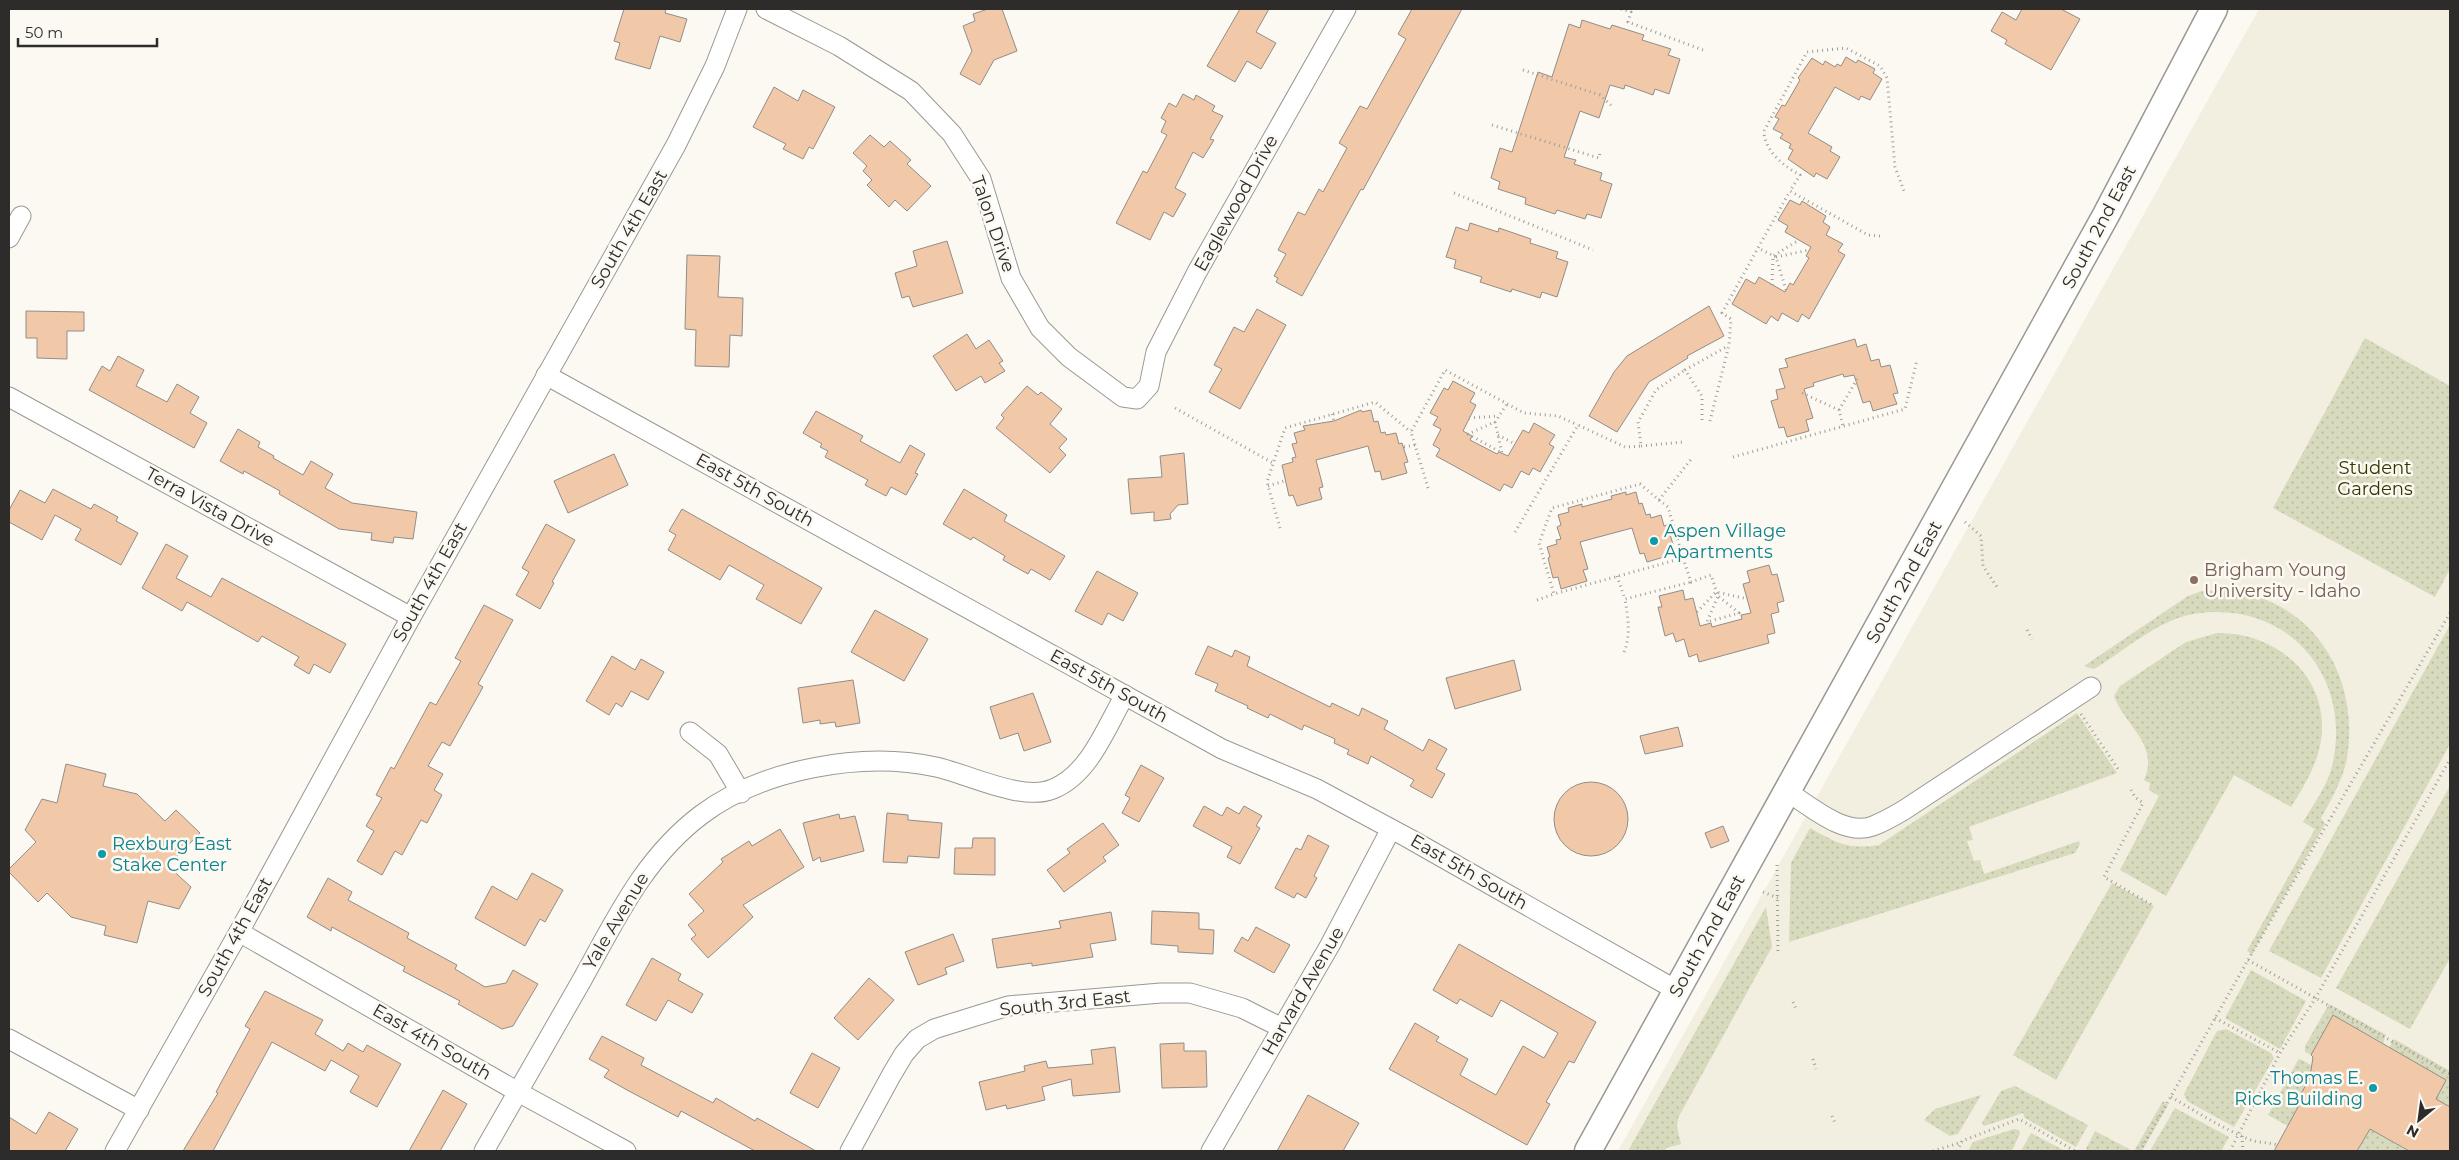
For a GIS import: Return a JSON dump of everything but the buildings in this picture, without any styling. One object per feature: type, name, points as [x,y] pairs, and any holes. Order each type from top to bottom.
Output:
[{"type":"main road","name":"South 2nd East","points":[[1588,1151],[2106,216],[2214,9]]},
{"type":"street","name":"South 4th East","points":[[115,1151],[239,932],[411,616],[676,145],[715,66],[737,9]]},
{"type":"street","name":"Talon Drive","points":[[766,9],[839,46],[912,91],[952,134],[981,179],[1011,278],[1040,328],[1070,357],[1123,397],[1135,399]]},
{"type":"street","name":"Eaglewood Drive","points":[[1135,399],[1149,386],[1156,352],[1196,272],[1346,9]]},
{"type":"street","points":[[9,238],[22,216]]},
{"type":"street","name":"East 5th South","points":[[546,375],[1222,749],[1317,790],[1391,829],[1676,990]]},
{"type":"street","name":"Terra Vista Drive","points":[[9,397],[411,616]]},
{"type":"street","points":[[1788,792],[1834,820],[1852,828],[1871,827],[1904,810],[2091,687]]},
{"type":"street","name":"Yale Avenue","points":[[484,1151],[621,906],[665,846],[702,814],[741,793],[808,767],[853,762],[934,767],[1007,788],[1028,791],[1048,790],[1080,771],[1125,695]]},
{"type":"street","points":[[690,732],[718,754],[741,793]]},
{"type":"street","name":"Harvard Avenue","points":[[1211,1151],[1330,945],[1391,829]]},
{"type":"street","name":"East 4th South","points":[[239,932],[518,1092],[626,1151]]},
{"type":"street","name":"South 3rd East","points":[[850,1151],[904,1054],[917,1040],[934,1030],[992,1010],[1017,1005],[1162,993],[1190,993],[1242,1008],[1282,1028]]},
{"type":"street","points":[[9,1039],[138,1110]]},
{"type":"path","points":[[1620,9],[1631,12],[1628,22],[1703,50]]},
{"type":"path","points":[[1710,420],[1729,345],[1730,319],[1722,313],[1800,175],[1782,165],[1764,138],[1764,131],[1806,52],[1846,48],[1880,66],[1887,78],[1895,167],[1904,191]]},
{"type":"path","points":[[1523,70],[1600,95],[1612,107]]},
{"type":"path","points":[[1492,124],[1598,158],[1600,153]]},
{"type":"path","points":[[1790,191],[1868,235],[1880,236]]},
{"type":"path","points":[[1454,193],[1593,250]]},
{"type":"path","points":[[1775,256],[1799,240]]},
{"type":"path","points":[[1758,248],[1775,256],[1809,250]]},
{"type":"path","points":[[1772,285],[1775,256]]},
{"type":"path","points":[[1775,256],[1786,290]]},
{"type":"path","points":[[1641,446],[1638,422],[1656,390],[1685,370],[1729,345]]},
{"type":"path","points":[[1733,457],[1905,409],[1917,360]]},
{"type":"path","points":[[1411,432],[1445,370],[1524,413],[1558,416],[1625,447],[1684,442]]},
{"type":"path","points":[[1685,370],[1702,396],[1702,420]]},
{"type":"path","points":[[1844,426],[1839,410],[1859,376]]},
{"type":"path","points":[[1802,393],[1839,410]]},
{"type":"path","points":[[1280,528],[1267,482],[1285,428],[1375,402],[1411,432],[1428,488]]},
{"type":"path","points":[[1495,422],[1502,453],[1468,434],[1495,422],[1507,404]]},
{"type":"path","points":[[1175,408],[1273,463]]},
{"type":"path","points":[[1332,414],[1334,421]]},
{"type":"path","points":[[1469,418],[1499,416]]},
{"type":"path","points":[[1515,532],[1578,425]]},
{"type":"path","points":[[1498,434],[1515,444]]},
{"type":"path","points":[[1404,446],[1415,445]]},
{"type":"path","points":[[1659,500],[1692,458]]},
{"type":"path","points":[[1268,486],[1284,481]]},
{"type":"path","points":[[1554,594],[1539,543],[1552,508],[1640,484],[1668,507],[1691,582]]},
{"type":"path","points":[[1965,522],[1982,536],[1983,566],[1997,587]]},
{"type":"path","points":[[1537,600],[1683,558]]},
{"type":"path","points":[[1625,599],[1711,575],[1717,594],[1740,613],[1707,622],[1717,594]]},
{"type":"path","points":[[1617,576],[1625,599],[1629,621],[1627,643],[1624,652]]},
{"type":"path","points":[[1717,594],[1748,599]]},
{"type":"path","points":[[1697,612],[1717,594]]},
{"type":"path","points":[[2140,1151],[2248,960],[2450,613]]},
{"type":"path","points":[[2027,630],[2032,639]]},
{"type":"path","points":[[2081,713],[2118,769]]},
{"type":"path","points":[[2230,1151],[2241,1136],[2280,1053],[2315,999],[2450,759]]},
{"type":"path","points":[[2131,790],[2135,797],[2143,803],[2104,877],[2154,906]]},
{"type":"path","points":[[1777,865],[1778,954]]},
{"type":"path","points":[[1763,892],[1778,898]]},
{"type":"path","points":[[2248,960],[2450,1074]]},
{"type":"path","points":[[1793,1002],[1796,1011]]},
{"type":"path","points":[[2215,1018],[2280,1053]]},
{"type":"path","points":[[1813,1059],[1816,1069]]},
{"type":"path","points":[[2171,1097],[2241,1136],[2254,1141],[2265,1141],[2277,1145]]},
{"type":"path","points":[[1832,1116],[1836,1125]]},
{"type":"path","points":[[1933,1151],[1962,1142],[2019,1119],[2075,1151]]},
{"type":"path","points":[[2241,1136],[2243,1151]]},
{"type":"path","points":[[1957,1151],[1962,1142]]},
{"type":"shaded area","name":"Brigham Young University - Idaho","points":[[2259,9],[2450,9],[2450,1151],[1618,1151]]},
{"type":"green space","name":"Student Gardens","points":[[2365,338],[2450,386],[2450,569],[2435,597],[2273,508]]},
{"type":"green space","points":[[2221,590],[2253,595],[2281,607],[2305,624],[2324,646],[2338,672],[2346,700],[2349,731],[2344,770],[2321,818],[2325,824],[2252,954],[2247,951],[2315,829],[2303,822],[2322,791],[2332,766],[2336,725],[2331,695],[2319,669],[2302,647],[2281,629],[2255,618],[2225,612],[2193,614],[2179,618],[2154,629],[2094,669],[2084,666],[2188,596],[2202,591]]},
{"type":"green space","points":[[2450,625],[2450,744],[2321,978],[2269,951]]},
{"type":"green space","points":[[2217,633],[2242,635],[2265,643],[2285,654],[2301,670],[2314,689],[2321,710],[2322,734],[2314,766],[2291,807],[2234,775],[2166,896],[2120,870],[2159,796],[2149,790],[2150,783],[2144,780],[2148,768],[2148,756],[2139,736],[2119,707],[2114,696],[2120,686],[2186,642]]},
{"type":"green space","points":[[2077,713],[2117,773],[1969,827],[1973,840],[1967,841],[1974,861],[1980,860],[1984,874],[2079,841],[2080,844],[2075,853],[1789,942],[1791,863],[1810,828],[1828,838],[1850,846],[1879,845]]},
{"type":"green space","points":[[2450,786],[2450,958],[2410,1029],[2336,988]]},
{"type":"green space","points":[[2112,883],[2154,906],[2056,1080],[2013,1055]]},
{"type":"green space","points":[[1766,907],[1772,947],[1678,1118],[1677,1127],[1681,1144],[1666,1148],[1666,1151],[1628,1151]]},
{"type":"green space","points":[[2251,970],[2306,1001],[2280,1049],[2225,1018]]},
{"type":"green space","points":[[2329,1004],[2386,1035],[2383,1043],[2333,1015],[2311,1055],[2305,1052],[2305,1046]]},
{"type":"green space","points":[[2226,1029],[2271,1053],[2274,1058],[2234,1127],[2187,1101],[2184,1094],[2217,1031]]},
{"type":"green space","points":[[2394,1039],[2450,1071],[2450,1107],[2436,1099],[2384,1056]]},
{"type":"green space","points":[[2300,1059],[2311,1065],[2311,1076],[2300,1096],[2303,1098],[2288,1126],[2268,1115]]},
{"type":"green space","points":[[2015,1086],[2088,1125],[2076,1147],[2025,1118],[2023,1113],[1984,1126],[1982,1123],[2001,1091]]},
{"type":"green space","points":[[1981,1095],[1958,1134],[1950,1136],[1924,1120],[1935,1109]]},
{"type":"green space","points":[[2163,1101],[2168,1105],[2142,1151],[2134,1151]]},
{"type":"green space","points":[[2175,1108],[2229,1137],[2221,1151],[2150,1151]]},
{"type":"green space","points":[[2014,1129],[2019,1130],[2020,1133],[2012,1151],[1968,1151],[1973,1142]]},
{"type":"green space","points":[[2370,1129],[2407,1151],[2357,1151]]},
{"type":"green space","points":[[2095,1131],[2133,1151],[2085,1151]]},
{"type":"green space","points":[[2031,1133],[2065,1151],[2021,1151]]},
{"type":"place","name":"Aspen Village Apartments","points":[[1654,541]]},
{"type":"place","name":"Brigham Young University - Idaho","points":[[2194,580]]},
{"type":"place","name":"Rexburg East Stake Center","points":[[102,854]]},
{"type":"place","name":"Thomas E. Ricks Building","points":[[2373,1088]]}]
